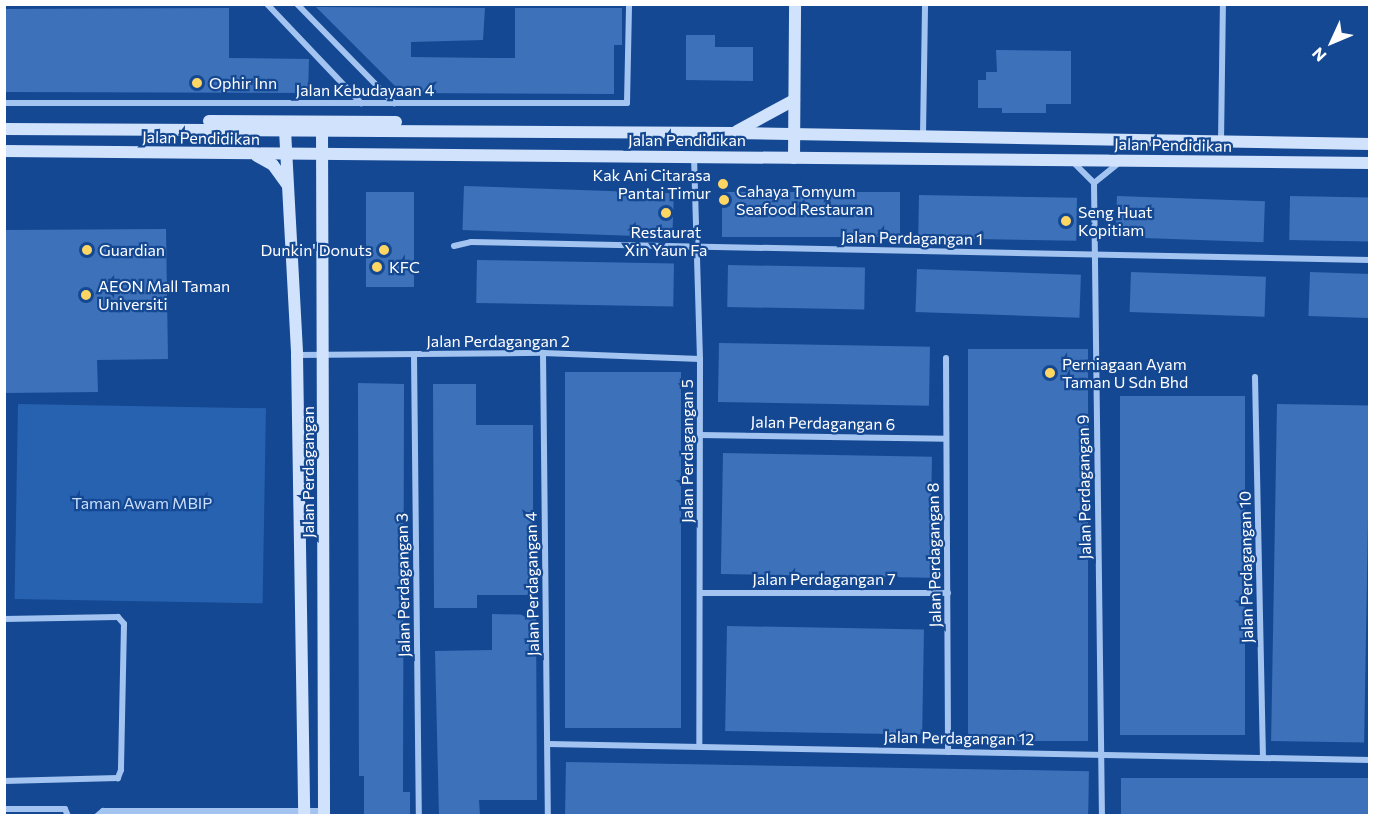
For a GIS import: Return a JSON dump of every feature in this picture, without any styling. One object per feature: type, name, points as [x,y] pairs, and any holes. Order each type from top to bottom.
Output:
[{"type":"main road","points":[[794,158],[795,4]]},
{"type":"main road","points":[[733,133],[794,100]]},
{"type":"main road","name":"Jalan Pendidikan","points":[[104,129],[176,122],[373,120],[474,130]]},
{"type":"main road","name":"Jalan Pendidikan","points":[[4,129],[474,130],[923,135],[1221,143],[1370,144]]},
{"type":"main road","name":"Jalan Perdagangan","points":[[322,129],[320,155],[325,354],[324,813]]},
{"type":"main road","name":"Jalan Perdagangan","points":[[285,130],[297,355],[304,813]]},
{"type":"main road","name":"Jalan Pendidikan","points":[[4,151],[254,155],[694,156],[1370,163]]},
{"type":"main road","points":[[254,155],[273,165],[288,185]]},
{"type":"main road","points":[[321,196],[327,166],[369,155]]},
{"type":"street","points":[[267,4],[362,103]]},
{"type":"street","points":[[297,4],[394,103]]},
{"type":"street","name":"Jalan Kebudayaan 4","points":[[4,103],[627,104],[629,4]]},
{"type":"street","points":[[923,135],[925,4]]},
{"type":"street","points":[[1221,143],[1223,4]]},
{"type":"street","name":"Jalan Perdagangan 5","points":[[694,156],[700,359],[699,746]]},
{"type":"street","points":[[1069,159],[1094,183],[1123,161]]},
{"type":"street","name":"Jalan Perdagangan 9","points":[[1094,183],[1102,816]]},
{"type":"street","name":"Jalan Perdagangan 1","points":[[454,246],[471,242],[1370,260]]},
{"type":"street","name":"Jalan Perdagangan 2","points":[[297,355],[543,353],[700,359]]},
{"type":"street","name":"Jalan Perdagangan 4","points":[[543,353],[548,816]]},
{"type":"street","name":"Jalan Perdagangan 3","points":[[414,355],[419,816]]},
{"type":"street","name":"Jalan Perdagangan 8","points":[[946,358],[948,752]]},
{"type":"street","name":"Jalan Perdagangan 10","points":[[1255,377],[1263,757]]},
{"type":"street","name":"Jalan Perdagangan 6","points":[[700,435],[946,439]]},
{"type":"street","name":"Jalan Perdagangan 7","points":[[700,593],[948,593]]},
{"type":"street","points":[[4,618],[118,617],[124,624],[118,778],[4,781]]},
{"type":"street","name":"Jalan Perdagangan 12","points":[[548,744],[1370,760]]},
{"type":"street","points":[[4,809],[65,809],[68,816]]},
{"type":"street","points":[[97,816],[103,811],[324,813]]},
{"type":"green space","name":"Taman Awam MBIP","points":[[18,404],[266,408],[263,603],[15,599]]},
{"type":"building","points":[[316,7],[485,8],[483,40],[411,42],[411,57],[493,58],[515,58],[515,8],[622,8],[622,45],[614,45],[614,94],[402,93]]},
{"type":"building","points":[[229,8],[229,58],[309,59],[308,93],[4,92],[4,9]]},
{"type":"building","points":[[686,35],[715,35],[715,47],[753,47],[753,81],[686,80]]},
{"type":"building","points":[[996,50],[1071,51],[1071,104],[1046,104],[1046,113],[1002,113],[1002,108],[978,108],[978,80],[986,80],[986,72],[997,72]]},
{"type":"building","points":[[464,186],[674,193],[672,237],[462,230]]},
{"type":"building","points":[[366,192],[414,192],[414,287],[366,287]]},
{"type":"building","points":[[722,192],[900,192],[900,237],[722,237]]},
{"type":"building","points":[[919,195],[1077,198],[1076,241],[918,238]]},
{"type":"building","points":[[1117,196],[1265,201],[1263,242],[1116,237]]},
{"type":"building","points":[[1290,196],[1370,197],[1369,241],[1289,240]]},
{"type":"building","name":"AEON Mall Taman Universiti","points":[[166,229],[168,359],[97,360],[98,392],[4,393],[4,230]]},
{"type":"building","points":[[477,260],[674,263],[673,306],[476,303]]},
{"type":"building","points":[[728,265],[865,267],[864,309],[727,307]]},
{"type":"building","points":[[917,269],[1081,275],[1079,318],[915,312]]},
{"type":"building","points":[[1131,272],[1266,277],[1265,317],[1130,312]]},
{"type":"building","points":[[1310,272],[1370,274],[1368,318],[1308,316]]},
{"type":"building","points":[[719,343],[930,347],[929,406],[718,402]]},
{"type":"building","points":[[968,349],[1088,349],[1088,741],[968,741]]},
{"type":"building","points":[[565,372],[681,372],[681,728],[565,728]]},
{"type":"building","points":[[358,383],[404,384],[403,792],[410,792],[410,816],[364,816],[364,776],[359,776]]},
{"type":"building","points":[[433,384],[476,384],[476,425],[533,425],[533,595],[477,595],[477,608],[434,608]]},
{"type":"building","points":[[1120,396],[1245,396],[1245,735],[1120,735]]},
{"type":"building","points":[[1277,404],[1370,406],[1364,743],[1271,741]]},
{"type":"building","points":[[723,453],[932,457],[930,578],[721,574]]},
{"type":"building","points":[[492,614],[536,615],[537,800],[479,800],[480,816],[439,816],[435,651],[492,650]]},
{"type":"building","points":[[727,626],[924,629],[922,734],[725,731]]},
{"type":"building","points":[[566,762],[1089,771],[1088,816],[565,816]]},
{"type":"building","points":[[1121,778],[1370,778],[1370,816],[1121,816]]},
{"type":"place","name":"Ophir Inn","points":[[197,83]]},
{"type":"place","name":"Kak Ani Citarasa Pantai Timur","points":[[723,184]]},
{"type":"place","name":"Cahaya Tomyum Seafood Restauran","points":[[724,200]]},
{"type":"place","name":"Restaurat Xin Yaun Fa","points":[[666,213]]},
{"type":"place","name":"Seng Huat Kopitiam","points":[[1066,221]]},
{"type":"place","name":"Guardian","points":[[87,250]]},
{"type":"place","name":"Dunkin' Donuts","points":[[384,250]]},
{"type":"place","name":"KFC","points":[[377,267]]},
{"type":"place","name":"AEON Mall Taman Universiti","points":[[86,295]]},
{"type":"place","name":"Perniagaan Ayam Taman U Sdn Bhd","points":[[1050,373]]}]
